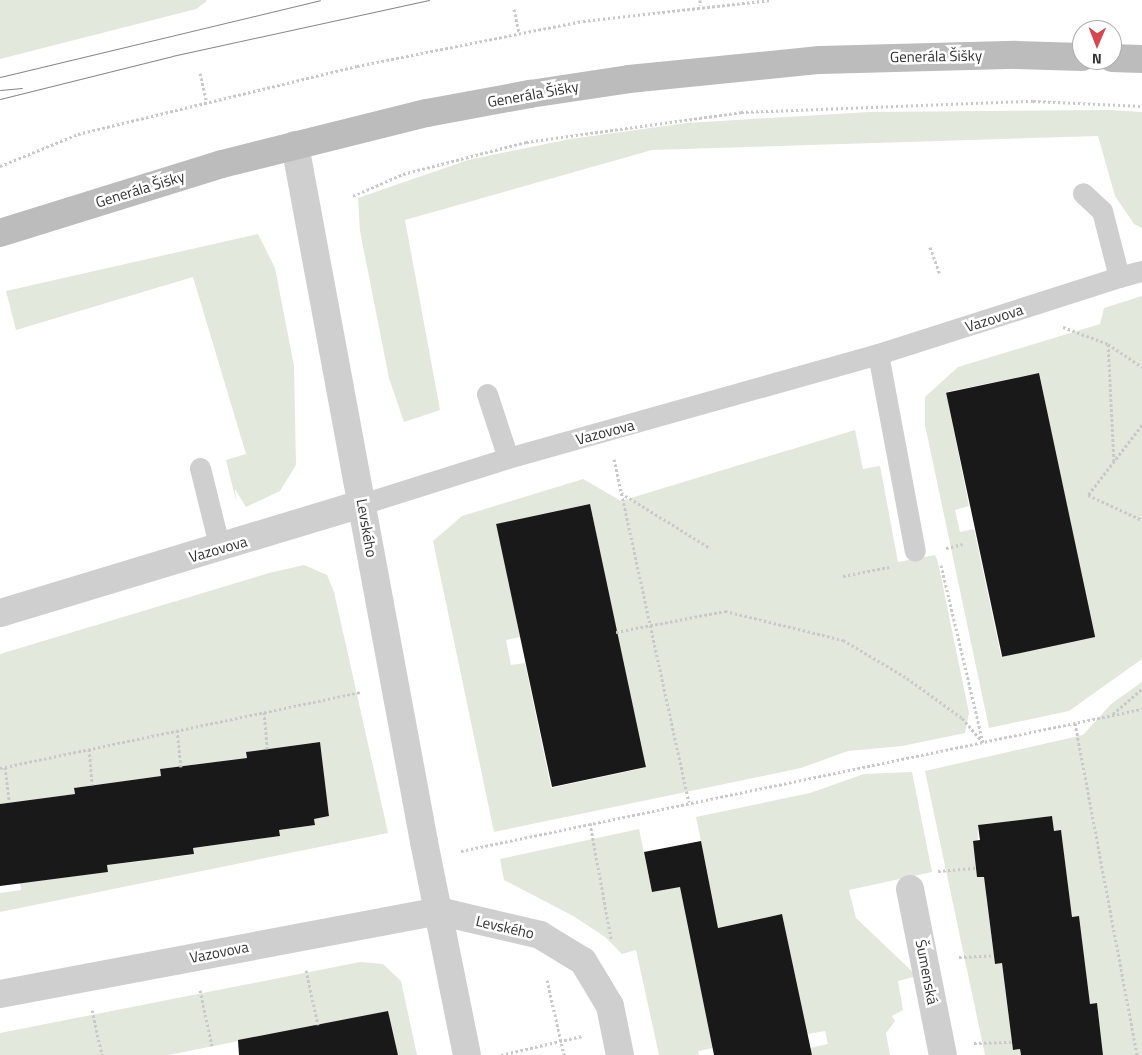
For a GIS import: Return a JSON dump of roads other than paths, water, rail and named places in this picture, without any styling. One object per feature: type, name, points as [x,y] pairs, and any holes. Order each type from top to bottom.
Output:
[{"type":"main road","name":"Generála Šišky","points":[[0,232],[222,164],[427,113],[658,75],[820,60],[988,55],[1072,56]]},
{"type":"main road","points":[[1122,59],[1142,60]]},
{"type":"street","name":"Levského","points":[[295,145],[438,911],[467,1055]]},
{"type":"street","name":"Vazovova","points":[[0,613],[220,549],[362,504]]},
{"type":"street","name":"Šumenská","points":[[910,889],[943,1055]]},
{"type":"street","name":"Levského","points":[[438,911],[540,935],[583,960],[610,1006],[617,1042]]},
{"type":"street","name":"Vazovova","points":[[0,994],[438,911]]},
{"type":"lane","points":[[1083,193],[1102,211],[1119,276]]},
{"type":"lane","name":"Vazovova","points":[[362,504],[508,458],[609,432],[878,354],[1018,311],[1070,290],[1142,271]]},
{"type":"lane","points":[[878,354],[915,551]]},
{"type":"lane","points":[[487,394],[508,458]]},
{"type":"lane","points":[[200,468],[220,549]]},
{"type":"tram line","points":[[0,77],[320,0]]},
{"type":"tram line","points":[[0,99],[172,56],[429,0]]},
{"type":"tram line","points":[[0,90],[22,88]]}]
